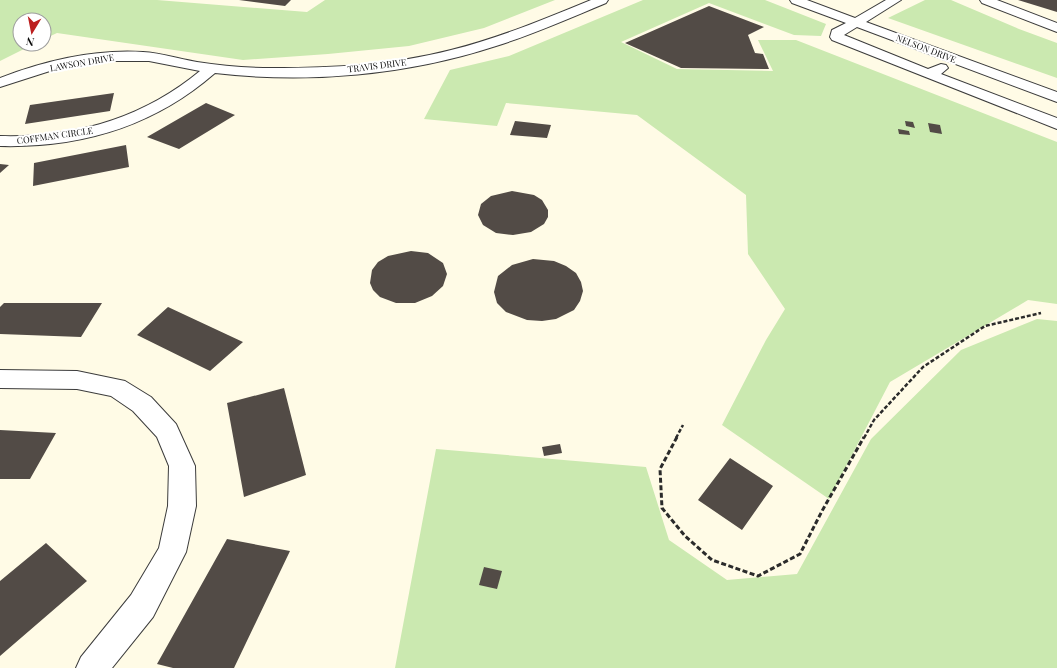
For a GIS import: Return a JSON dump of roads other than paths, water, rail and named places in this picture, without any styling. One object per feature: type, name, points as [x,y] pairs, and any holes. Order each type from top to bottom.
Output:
[{"type":"street","name":"TRAVIS DRIVE","points":[[142,56],[212,68],[259,72],[298,72],[364,68],[450,55],[496,42],[602,0]]},
{"type":"street","name":"NELSON DRIVE","points":[[796,0],[1057,97]]},
{"type":"street","points":[[986,0],[1057,28]]},
{"type":"street","points":[[889,1],[837,33],[837,37],[1057,124]]},
{"type":"street","name":"LAWSON DRIVE","points":[[0,83],[62,64],[116,57],[142,56]]},
{"type":"street","points":[[929,74],[954,60]]},
{"type":"street","name":"COFFMAN CIRCLE","points":[[0,141],[32,141],[72,136],[128,120],[173,99],[212,68]]},
{"type":"street","points":[[0,379],[77,380],[117,388],[142,404],[167,432],[182,466],[182,506],[172,552],[142,606],[92,668]]}]
